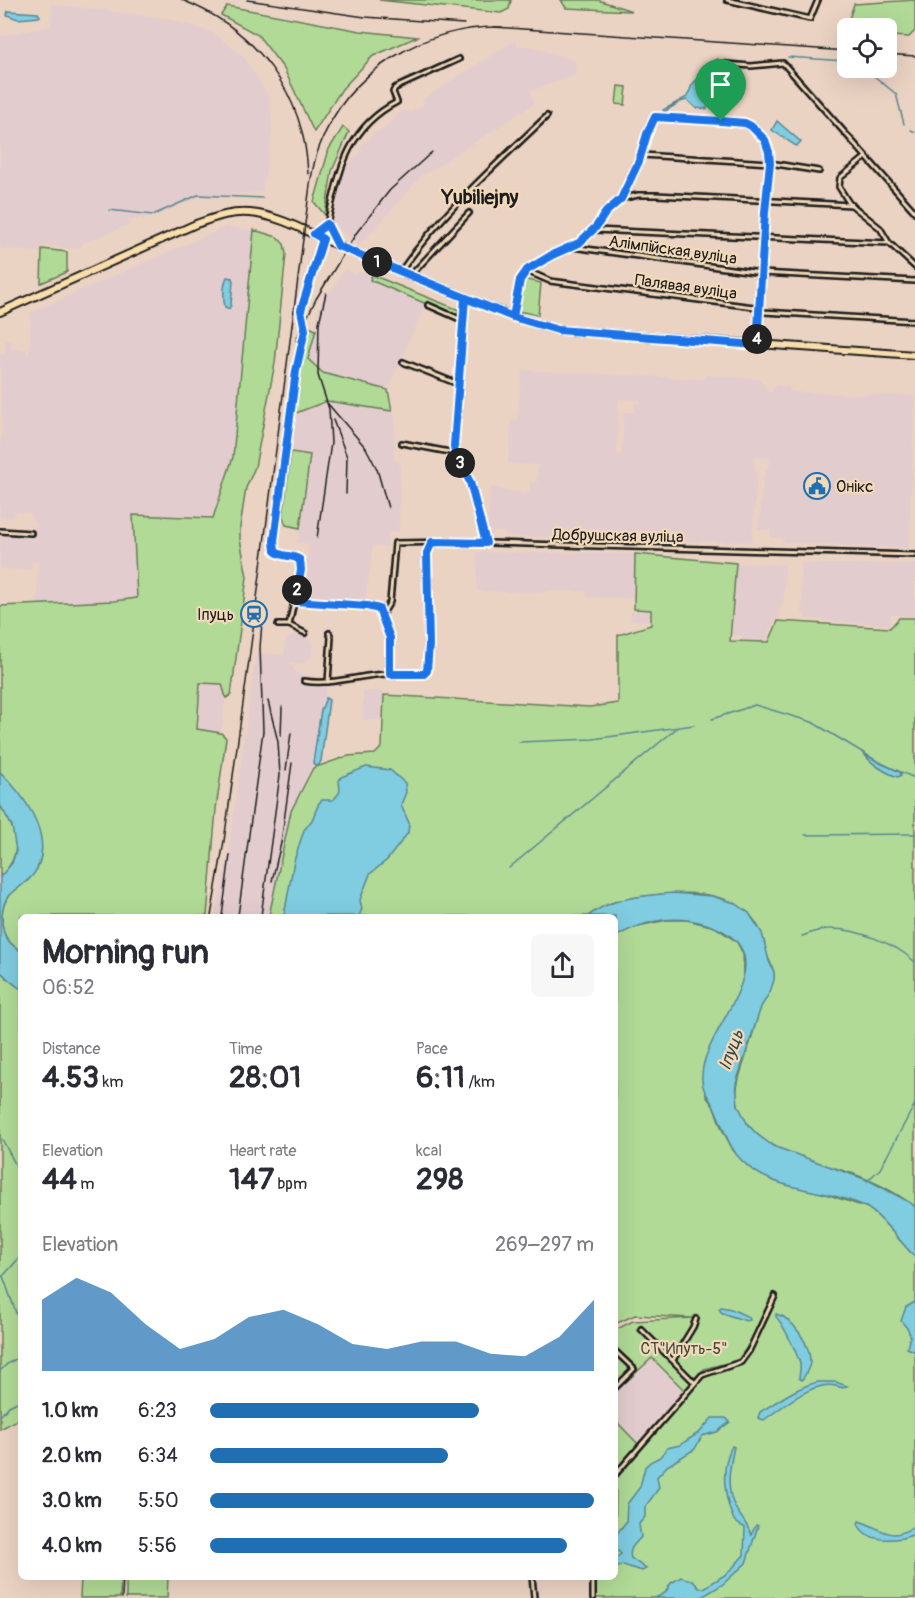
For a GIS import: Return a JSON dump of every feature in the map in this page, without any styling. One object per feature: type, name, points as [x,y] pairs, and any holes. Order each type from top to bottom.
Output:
[{"type":"main road","points":[[0,312],[196,224],[230,213],[262,215],[314,234],[338,246],[513,317],[558,330],[915,355]]},
{"type":"street","points":[[727,0],[810,19],[818,0]]},
{"type":"street","points":[[314,234],[327,224],[346,153],[376,115],[397,102],[393,92],[395,88],[459,59]]},
{"type":"street","points":[[726,64],[751,66],[783,63],[915,212]]},
{"type":"street","points":[[401,272],[413,252],[491,167],[547,116]]},
{"type":"street","points":[[513,317],[520,280],[527,270],[552,255],[572,247],[593,230],[606,212],[621,199],[642,155],[647,134],[655,117],[745,123],[765,140],[770,163],[757,345]]},
{"type":"street","points":[[642,155],[770,163],[819,171]]},
{"type":"street","points":[[866,157],[840,178],[839,187],[852,205],[880,228],[889,243],[915,267]]},
{"type":"street","points":[[621,199],[638,195],[656,195],[852,205]]},
{"type":"street","points":[[410,275],[469,213]]},
{"type":"street","points":[[327,224],[338,246]]},
{"type":"street","points":[[593,230],[889,243]]},
{"type":"street","points":[[289,625],[301,570],[300,560],[277,553],[274,541],[296,371],[305,330],[301,310],[323,239]]},
{"type":"street","name":"Алімпійская вуліца","points":[[572,247],[761,273],[915,282]]},
{"type":"street","name":"Палявая вуліца","points":[[527,270],[550,281],[754,307],[759,308],[760,311],[915,321]]},
{"type":"street","points":[[465,298],[455,453],[470,482],[486,543]]},
{"type":"street","points":[[428,305],[462,320]]},
{"type":"street","points":[[403,362],[458,384]]},
{"type":"street","points":[[402,443],[455,453]]},
{"type":"street","points":[[0,531],[31,533]]},
{"type":"street","points":[[304,681],[318,683],[372,674],[424,674],[427,671],[429,645],[427,553],[432,542]]},
{"type":"street","name":"Добрушская вуліца","points":[[382,615],[390,602],[395,543],[486,543],[915,555]]},
{"type":"street","points":[[295,601],[371,606],[379,609],[390,638],[390,674]]},
{"type":"street","points":[[278,625],[289,625],[305,633]]},
{"type":"street","points":[[328,682],[331,637],[329,633]]},
{"type":"street","points":[[618,1472],[702,1375],[741,1362],[749,1351],[775,1296]]},
{"type":"street","points":[[673,1360],[696,1319]]},
{"type":"street","points":[[641,1329],[695,1383]]},
{"type":"street","points":[[618,1354],[634,1369],[618,1385]]},
{"type":"street","points":[[532,1580],[534,1598]]},
{"type":"street","points":[[593,1580],[593,1598]]},
{"type":"shaded area","points":[[52,4],[165,18],[214,33],[243,56],[269,97],[273,130],[262,192],[195,197],[196,199],[143,220],[141,217],[130,222],[131,224],[83,243],[77,249],[42,246],[39,252],[0,249],[0,36],[51,26]]},
{"type":"shaded area","points":[[515,40],[518,46],[529,46],[575,60],[576,75],[531,91],[534,104],[422,176],[359,246],[333,223],[344,169],[362,151],[359,147],[378,130],[381,132],[401,111],[410,112],[417,109],[424,104],[422,100]]},
{"type":"shaded area","points":[[225,227],[254,230],[233,457],[213,518],[138,598],[37,604],[38,562],[32,561],[32,570],[0,569],[0,534],[31,537],[31,529],[37,526],[32,521],[31,513],[16,512],[12,518],[0,517],[2,432],[0,354],[5,354],[6,340],[12,341],[11,348],[27,349],[29,354],[31,320],[29,313]]},
{"type":"shaded area","points":[[344,269],[356,275],[359,272],[363,273],[365,269],[428,298],[388,390],[322,373],[307,359],[324,291],[331,292]]},
{"type":"shaded area","points":[[522,370],[704,379],[706,375],[759,379],[768,392],[772,392],[776,385],[789,387],[791,392],[915,396],[909,549],[784,542],[781,538],[770,538],[770,530],[758,530],[763,477],[772,459],[756,457],[753,459],[757,475],[752,542],[660,541],[650,532],[620,531],[617,539],[601,539],[598,535],[597,539],[506,536],[503,532],[493,532],[491,537],[488,536],[490,487],[525,494],[525,492],[530,492],[530,482],[537,482],[538,465],[508,464],[511,420],[517,420]],"holes":[[[619,399],[640,400],[640,403],[635,403],[634,412],[624,412],[622,454],[617,455]]]},
{"type":"shaded area","points":[[327,401],[392,411],[395,416],[394,458],[400,463],[399,532],[388,532],[388,547],[373,546],[365,604],[305,598],[309,544],[298,543],[310,455],[291,452],[296,413]]},
{"type":"shaded area","points":[[477,552],[635,554],[634,598],[587,597],[586,591],[548,591],[544,593],[477,591]]},
{"type":"shaded area","points":[[736,563],[785,564],[784,599],[778,612],[782,613],[779,619],[775,620],[766,641],[741,640],[742,636],[732,636]]},
{"type":"shaded area","points":[[801,564],[915,564],[915,616],[891,615],[890,625],[805,619],[805,614],[802,613]]},
{"type":"shaded area","points":[[631,611],[650,611],[650,621],[630,620]]},
{"type":"shaded area","points":[[298,634],[303,635],[311,641],[313,646],[312,656],[305,663],[289,662],[297,674],[327,679],[326,696],[330,697],[321,765],[313,768],[281,862],[269,914],[215,914],[228,856],[256,652],[284,655],[285,642],[288,638]]},
{"type":"shaded area","points":[[200,682],[222,684],[226,698],[221,733],[197,730]]},
{"type":"shaded area","points":[[363,691],[383,691],[383,720],[363,720]]},
{"type":"shaded area","points":[[652,1358],[685,1391],[639,1445],[618,1423],[618,1389]]},
{"type":"green space","points":[[379,0],[511,0],[509,9],[501,13]]},
{"type":"green space","points":[[561,0],[598,0],[632,11],[566,8]]},
{"type":"green space","points":[[915,0],[915,31],[909,37],[897,36],[897,18],[849,18],[854,4]]},
{"type":"green space","points":[[227,6],[360,31],[417,37],[373,56],[342,89],[314,132],[284,69],[258,35],[221,15]]},
{"type":"green space","points":[[618,86],[627,87],[625,105],[616,104]]},
{"type":"green space","points":[[343,127],[349,132],[332,171],[325,215],[314,202],[329,149]]},
{"type":"green space","points":[[254,230],[277,237],[284,244],[286,254],[275,363],[255,467],[246,488],[240,527],[247,577],[231,695],[226,698],[222,684],[200,683],[197,729],[221,733],[226,738],[216,809],[207,914],[18,914],[18,949],[10,943],[5,934],[2,923],[4,905],[9,896],[36,870],[41,857],[41,844],[39,831],[26,804],[0,772],[0,606],[137,598],[133,515],[213,518],[233,457]]},
{"type":"green space","points":[[42,249],[67,252],[67,272],[41,283]]},
{"type":"green space","points":[[372,275],[459,310],[457,317],[370,280]]},
{"type":"green space","points":[[523,279],[541,283],[538,315],[518,311]]},
{"type":"green space","points":[[309,327],[316,330],[308,359],[323,373],[388,390],[392,411],[327,401],[296,413],[294,395]]},
{"type":"green space","points":[[291,452],[310,455],[300,528],[286,525],[283,517]]},
{"type":"green space","points":[[635,554],[736,563],[730,641],[769,642],[778,621],[890,628],[899,618],[915,618],[915,1207],[868,1180],[780,1149],[767,1142],[746,1122],[738,1103],[737,1086],[759,1011],[772,985],[774,974],[763,937],[752,917],[729,901],[715,896],[684,893],[628,898],[591,914],[269,914],[291,811],[313,768],[348,756],[375,754],[382,747],[384,695],[590,707],[618,703],[618,635],[651,625],[651,610],[634,609]]},
{"type":"green space","points":[[0,805],[11,824],[16,842],[13,859],[0,877]]},
{"type":"green space","name":"СТ\"Ипуть-5\"","points":[[667,920],[687,920],[715,927],[737,942],[743,954],[744,972],[741,987],[704,1063],[706,1096],[714,1107],[733,1150],[750,1168],[772,1180],[868,1208],[915,1257],[915,1598],[596,1598],[595,1580],[618,1580],[618,1474],[704,1376],[740,1366],[752,1348],[749,1344],[738,1360],[704,1369],[685,1391],[652,1358],[618,1389],[618,1328],[633,1321],[692,1318],[635,1315],[618,1323],[618,935],[633,927]]},
{"type":"green space","points":[[0,971],[18,987],[18,1420],[0,1429]]},
{"type":"green space","points":[[618,1423],[639,1445],[618,1469]]},
{"type":"green space","points":[[81,1580],[121,1580],[120,1598],[80,1598]]},
{"type":"green space","points":[[126,1580],[168,1580],[167,1598],[126,1598]]},
{"type":"water","points":[[8,11],[38,13],[40,16],[18,19],[7,15]]},
{"type":"water","points":[[718,59],[710,105],[706,109],[696,108],[687,100],[664,112],[663,110],[687,97],[692,85],[712,62]]},
{"type":"water","points":[[777,121],[801,142],[796,146],[772,130]]},
{"type":"water","points":[[227,277],[232,278],[233,281],[229,309],[225,307],[224,300]]},
{"type":"water","points":[[326,698],[329,700],[321,761],[316,766],[313,763],[321,710]]},
{"type":"water","points":[[865,755],[900,772],[901,775],[898,777],[885,771]]},
{"type":"water","points":[[366,767],[390,770],[405,783],[406,792],[401,805],[409,823],[408,833],[387,860],[370,874],[360,900],[362,909],[360,914],[284,914],[294,861],[304,830],[312,820],[319,803],[322,800],[333,800],[338,795],[341,777]]},
{"type":"water","points":[[0,772],[26,802],[33,814],[41,840],[41,853],[36,871],[9,895],[3,911],[2,923],[5,934],[10,943],[18,949],[18,987],[0,971],[0,877],[12,863],[16,851],[12,826],[0,805]]},
{"type":"water","points":[[673,893],[712,896],[735,903],[749,913],[762,933],[774,972],[774,980],[761,1007],[736,1083],[738,1105],[748,1125],[773,1146],[870,1181],[911,1203],[915,1207],[915,1257],[883,1222],[864,1206],[831,1195],[779,1183],[749,1167],[736,1154],[704,1089],[702,1076],[706,1057],[715,1036],[738,993],[744,972],[743,953],[732,937],[706,924],[683,920],[659,921],[618,935],[618,914],[591,914],[618,901]]},
{"type":"water","points":[[915,1302],[914,1351],[907,1348],[910,1336],[908,1329],[901,1321],[906,1307]]},
{"type":"water","points":[[721,1307],[749,1317],[750,1320],[746,1321],[722,1313],[719,1309]]},
{"type":"water","points":[[776,1314],[789,1321],[800,1333],[807,1348],[810,1363],[802,1380],[799,1378],[799,1360]]},
{"type":"water","points":[[818,1382],[836,1382],[847,1386],[843,1388],[833,1385],[812,1389],[764,1420],[758,1418],[760,1412],[781,1399]]},
{"type":"water","points":[[712,1418],[726,1418],[730,1422],[717,1432],[702,1436],[695,1449],[667,1466],[657,1477],[659,1488],[645,1507],[645,1517],[639,1524],[641,1537],[630,1552],[631,1558],[646,1569],[642,1571],[623,1565],[618,1567],[618,1556],[621,1554],[618,1551],[618,1532],[626,1522],[627,1504],[640,1487],[645,1467],[660,1457],[667,1448],[680,1445],[700,1432]]},
{"type":"water","points":[[732,1446],[734,1447],[729,1484],[732,1500],[751,1535],[756,1525],[758,1526],[746,1563],[722,1585],[700,1598],[655,1598],[665,1593],[671,1583],[681,1577],[693,1581],[699,1588],[704,1588],[728,1573],[744,1555],[745,1528],[734,1520],[726,1493],[726,1464]]},
{"type":"water","points":[[859,1521],[893,1534],[907,1531],[915,1525],[915,1534],[892,1539],[876,1538],[862,1530],[858,1524]]},
{"type":"waterway","points":[[788,57],[837,60]]},
{"type":"waterway","points":[[877,78],[896,94],[904,124]]},
{"type":"waterway","points":[[911,130],[915,132]]},
{"type":"waterway","points":[[109,210],[153,215],[198,195],[263,198]]},
{"type":"waterway","points":[[712,719],[755,705],[812,722],[882,764],[915,778]]},
{"type":"waterway","points":[[519,742],[593,739],[694,725]]},
{"type":"waterway","points":[[509,868],[677,728]]},
{"type":"waterway","points":[[805,835],[915,834]]},
{"type":"waterway","points":[[802,936],[826,929],[851,931],[887,943],[915,962]]},
{"type":"waterway","points":[[867,1181],[880,1169],[915,1104]]},
{"type":"waterway","points":[[2,1139],[18,1169]]},
{"type":"waterway","points":[[4,1275],[18,1259]]},
{"type":"waterway","points":[[0,1277],[3,1276],[18,1318]]},
{"type":"waterway","points":[[0,1371],[18,1358]]},
{"type":"waterway","points":[[0,1416],[9,1406],[18,1402]]},
{"type":"railway","points":[[182,0],[209,13],[232,28],[254,47],[272,68],[286,91],[297,117],[305,145],[308,174]]},
{"type":"railway","points":[[247,0],[365,17],[464,24]]},
{"type":"railway","points":[[494,27],[837,50]]},
{"type":"railway","points":[[211,914],[224,841],[249,660],[310,185],[317,154],[333,119],[349,95],[393,58],[418,44],[445,34],[473,28],[502,27]]},
{"type":"railway","points":[[897,55],[915,56]]},
{"type":"railway","points":[[296,340],[316,299],[357,232],[390,190],[432,152]]},
{"type":"railway","points":[[317,538],[331,443],[329,409],[318,375],[319,323],[326,293]]},
{"type":"railway","points":[[328,404],[366,448],[377,469],[388,508]]},
{"type":"railway","points":[[333,420],[347,457],[346,494]]},
{"type":"railway","points":[[238,914],[263,731],[260,648],[262,622]]},
{"type":"railway","points":[[261,914],[280,775],[278,742],[268,701]]},
{"type":"railway","points":[[281,736],[282,707]]},
{"type":"railway","points":[[286,770],[291,733]]},
{"type":"railway","points":[[272,881],[281,843],[292,763]]},
{"type":"railway","points":[[222,914],[230,855]]},
{"type":"railway","points":[[122,1598],[123,1580]]},
{"type":"place","name":"Онікс","points":[[817,486]]},
{"type":"place","name":"Іпуць","points":[[254,614]]},
{"type":"district","name":"Yubiliejny","points":[[480,197]]},
{"type":"route","points":[[721,121],[655,117],[647,134],[642,155],[621,199],[606,212],[596,227],[579,243],[527,270],[520,280],[513,317],[338,246],[327,224],[314,234],[323,239],[300,314],[305,330],[296,371],[274,541],[275,551],[280,555],[300,560],[301,570],[295,601],[371,606],[379,609],[390,638],[390,674],[424,674],[427,671],[428,547],[432,542],[486,543],[470,482],[455,453],[454,446],[465,298],[513,317],[558,330],[757,345],[769,152],[765,140],[751,126],[745,123],[721,121]]}]
